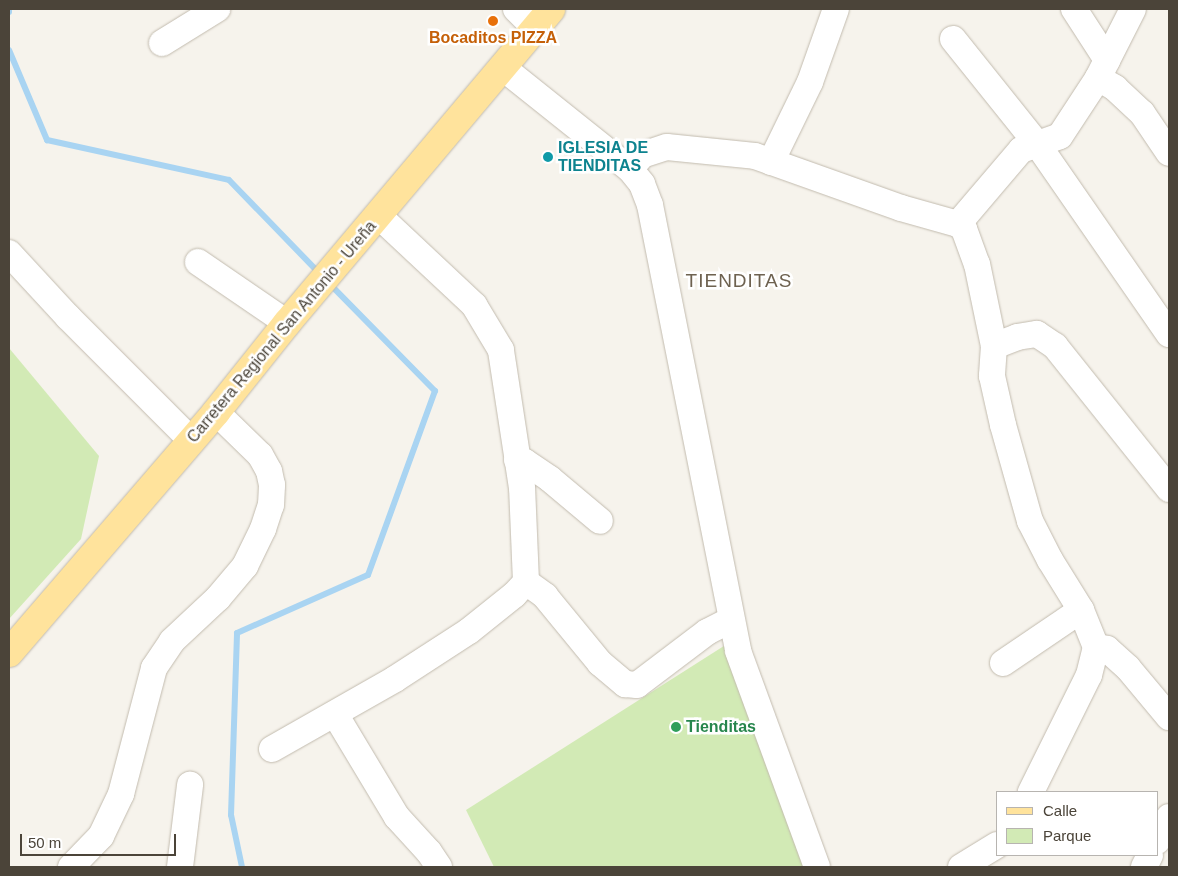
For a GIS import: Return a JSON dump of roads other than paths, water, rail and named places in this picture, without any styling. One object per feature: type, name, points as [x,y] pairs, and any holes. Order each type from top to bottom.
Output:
[{"type":"main road","name":"Carretera Regional San Antonio - Ureña","points":[[9,653],[216,412],[287,324],[543,18]]},
{"type":"street","points":[[162,44],[217,9]]},
{"type":"street","points":[[516,9],[543,18]]},
{"type":"street","points":[[772,162],[810,82],[836,9]]},
{"type":"street","points":[[1074,9],[1103,69],[1115,88],[1142,113],[1169,153]]},
{"type":"street","points":[[958,224],[1021,150],[1060,136],[1103,69],[1133,9]]},
{"type":"street","points":[[953,39],[1038,145],[1169,334]]},
{"type":"street","points":[[502,68],[630,169],[642,184],[650,205],[738,651],[817,867]]},
{"type":"street","points":[[630,169],[642,155],[667,147],[755,156],[901,208],[958,224],[964,229],[969,238],[977,264],[994,346],[992,376],[1003,425],[1030,521],[1050,560],[1081,610],[1096,647],[1089,675],[1031,791]]},
{"type":"street","points":[[272,749],[395,679],[469,631],[514,595],[526,582],[522,488],[504,365],[495,336],[474,305],[379,216]]},
{"type":"street","points":[[9,253],[68,317],[192,440]]},
{"type":"street","points":[[198,262],[287,324]]},
{"type":"street","points":[[994,346],[1017,338],[1037,334],[1055,346],[1169,489]]},
{"type":"street","points":[[71,867],[100,836],[120,794],[154,668],[172,641],[218,598],[245,566],[263,529],[268,513],[272,484],[268,472],[260,455],[216,412]]},
{"type":"street","points":[[517,460],[525,462],[550,479],[600,522]]},
{"type":"street","points":[[526,582],[545,596],[600,662],[625,684],[636,685],[708,632],[731,620]]},
{"type":"street","points":[[1004,663],[1081,610]]},
{"type":"street","points":[[1096,647],[1107,649],[1128,668],[1169,718]]},
{"type":"street","points":[[335,714],[398,817],[429,852],[439,867]]},
{"type":"street","points":[[180,867],[190,785]]},
{"type":"street","points":[[1158,839],[1169,817]]},
{"type":"street","points":[[961,867],[996,846]]},
{"type":"waterway","points":[[9,50],[47,140],[229,180],[320,274]]},
{"type":"waterway","points":[[242,867],[231,815],[237,633],[368,575],[435,391],[329,283]]},
{"type":"place","name":"Bocaditos PIZZA","points":[[493,21]]},
{"type":"place","name":"IGLESIA DE TIENDITAS","points":[[548,157]]},
{"type":"place","name":"Tienditas","points":[[676,727]]},
{"type":"district","name":"TIENDITAS","points":[[739,281]]}]
